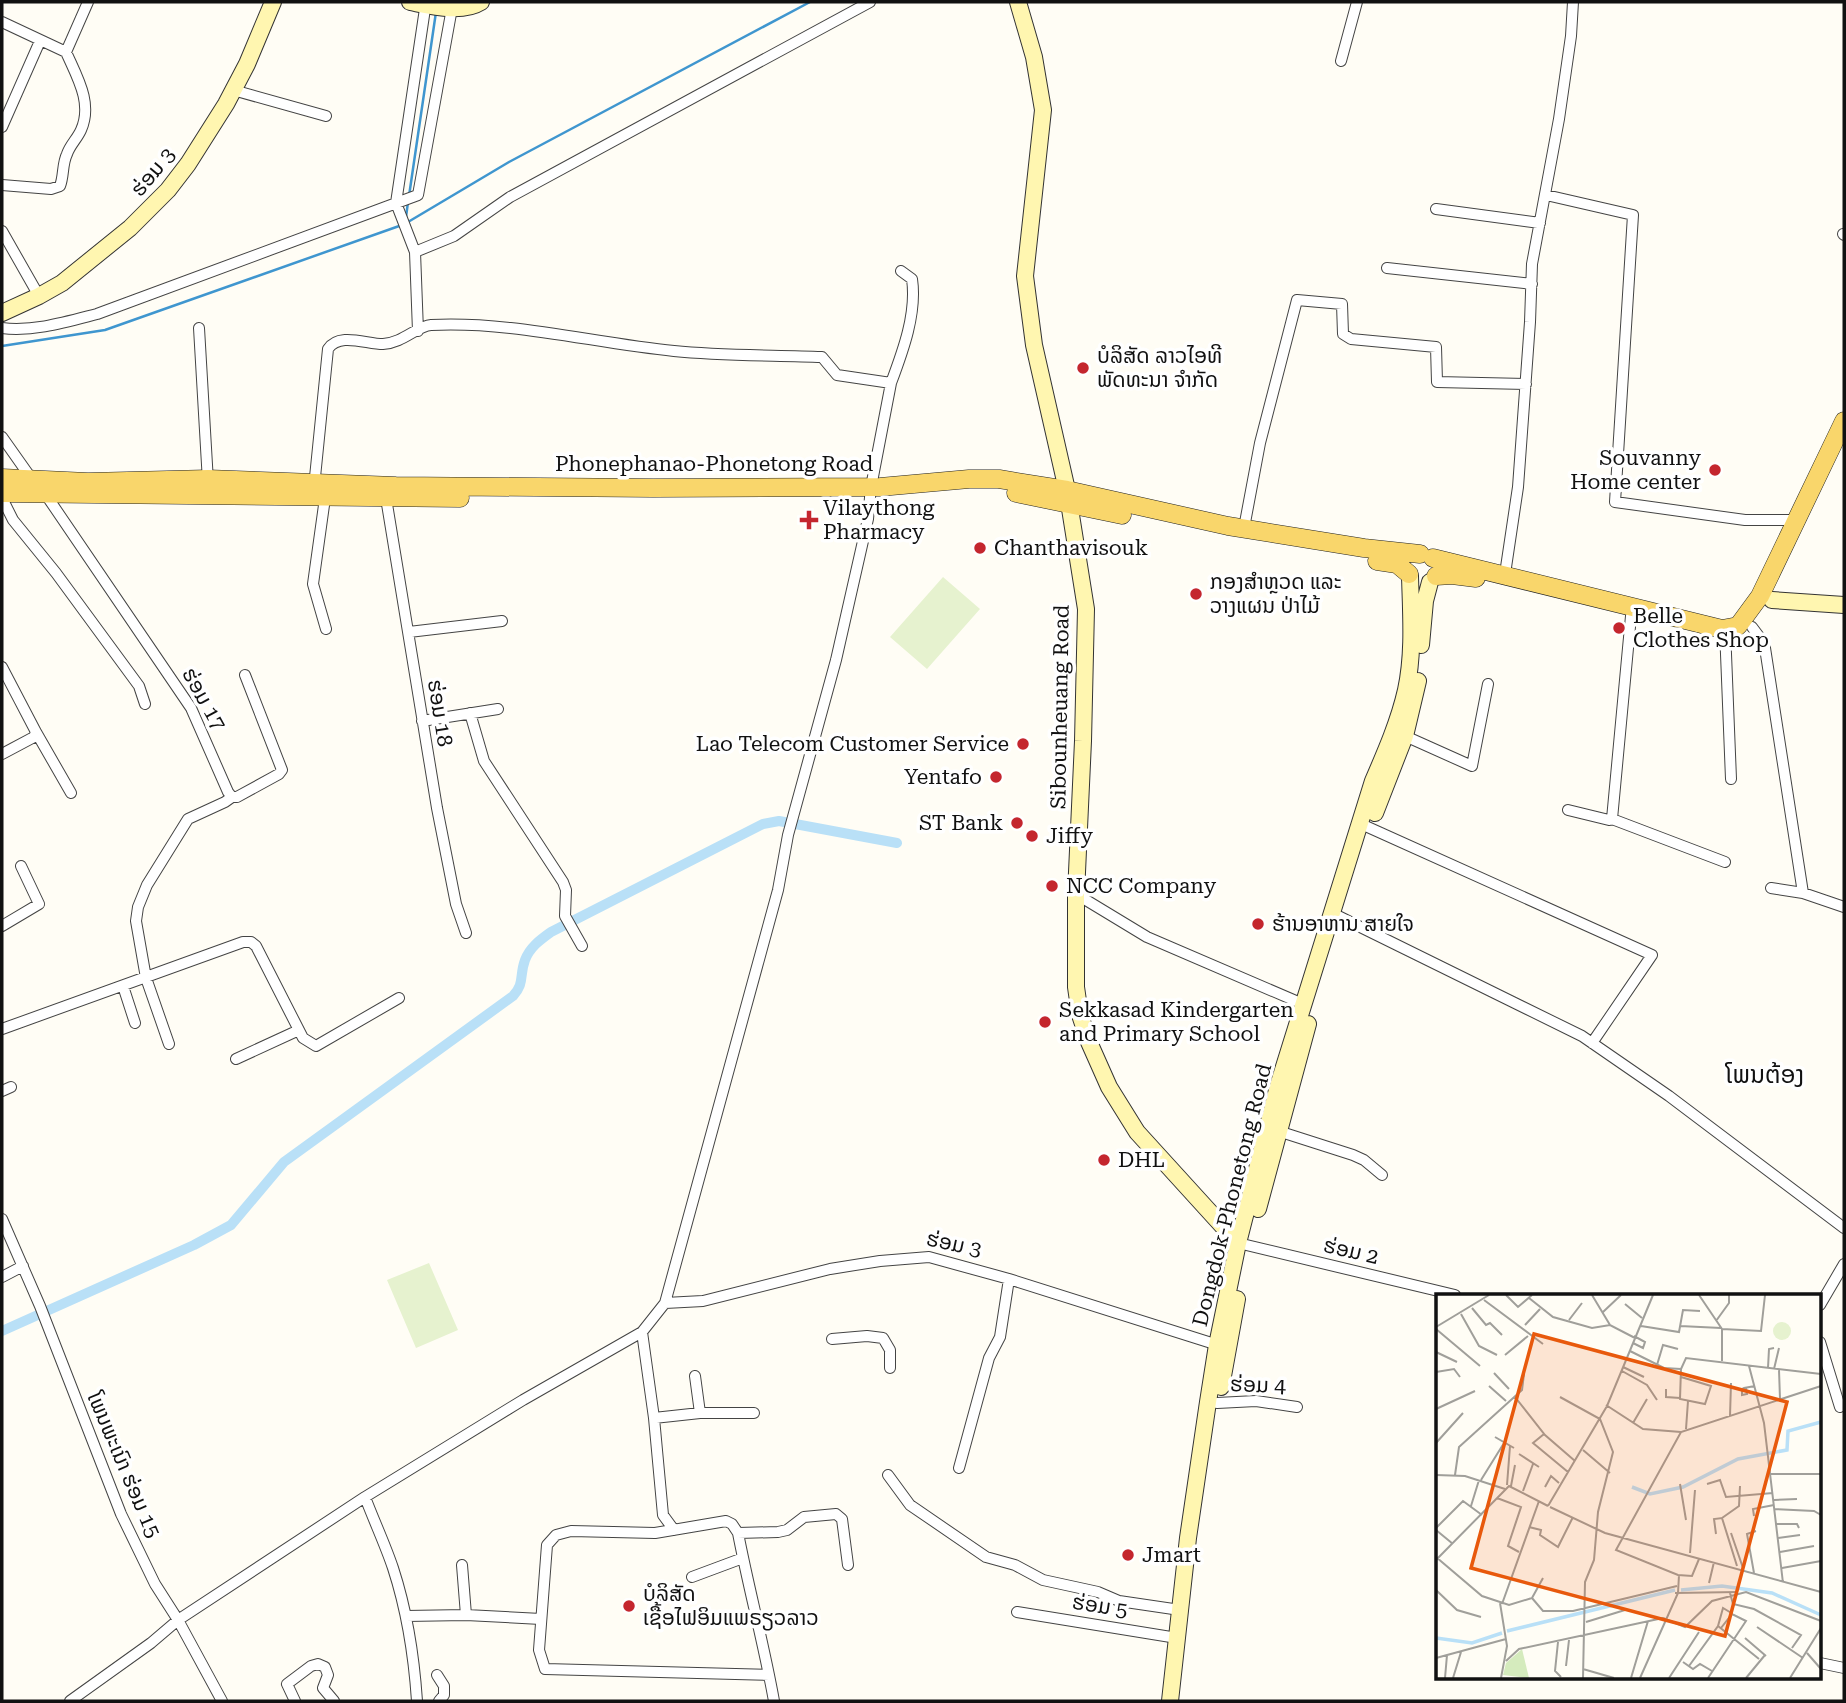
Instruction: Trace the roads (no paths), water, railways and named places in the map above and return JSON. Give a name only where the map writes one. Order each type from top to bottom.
[{"type":"main road","name":"ຮ່ອມ 3","points":[[2,313],[62,283],[130,228],[168,190],[188,164],[233,90],[273,2]]},
{"type":"main road","points":[[423,3],[467,8],[481,2]]},
{"type":"main road","name":"Sibounheuang Road","points":[[1018,2],[1040,84],[1043,110],[1042,139],[1025,276],[1034,345],[1068,497],[1086,609],[1076,894],[1076,986],[1080,1015],[1109,1087],[1137,1132],[1243,1245]]},
{"type":"main road","points":[[1725,634],[1738,626],[1765,600],[1798,520],[1844,421]]},
{"type":"main road","points":[[1409,575],[1419,583],[1452,575],[1474,578],[1631,616],[1743,635],[1752,627],[1844,447]]},
{"type":"main road","name":"Phonephanao-Phonetong Road","points":[[2,478],[31,478],[88,488]]},
{"type":"main road","name":"Phonephanao-Phonetong Road","points":[[2,495],[88,488],[207,487],[386,498],[870,493],[969,479],[999,479],[1068,497],[1397,564],[1409,575]]},
{"type":"main road","name":"Phonephanao-Phonetong Road","points":[[318,493],[653,488],[870,493]]},
{"type":"main road","name":"Phonephanao-Phonetong Road","points":[[1233,530],[1427,556],[1505,574],[1725,634]]},
{"type":"main road","points":[[1427,556],[1437,565],[1416,632],[1409,575],[1411,560],[1427,556]]},
{"type":"main road","points":[[1765,600],[1844,604]]},
{"type":"main road","name":"Dongdok-Phonetong Road","points":[[1243,1245],[1365,826],[1405,736],[1419,676],[1416,632]]},
{"type":"main road","name":"Dongdok-Phonetong Road","points":[[1365,826],[1373,781],[1390,743],[1405,691],[1416,632]]},
{"type":"main road","name":"Dongdok-Phonetong Road","points":[[1170,1701],[1188,1538],[1222,1346],[1266,1129],[1303,1004],[1337,915]]},
{"type":"main road","name":"Dongdok-Phonetong Road","points":[[1178,1701],[1222,1346]]},
{"type":"street","points":[[66,52],[88,2]]},
{"type":"street","points":[[414,250],[454,236],[510,197],[870,2]]},
{"type":"street","points":[[1341,61],[1357,2]]},
{"type":"street","points":[[1505,574],[1518,487],[1532,264],[1546,195],[1571,36],[1573,2]]},
{"type":"street","points":[[418,331],[414,250],[399,205],[423,3]]},
{"type":"street","points":[[2,328],[16,330],[38,327],[97,314],[399,205],[414,197],[420,191],[451,8]]},
{"type":"street","points":[[2,22],[66,52],[86,103],[85,119],[65,157],[62,182],[57,188],[51,190],[2,186]]},
{"type":"street","points":[[2,127],[40,41]]},
{"type":"street","points":[[233,90],[326,116]]},
{"type":"street","points":[[1546,195],[1633,215],[1615,502],[1745,520],[1798,520]]},
{"type":"street","points":[[1436,209],[1540,223]]},
{"type":"street","points":[[2,232],[39,296]]},
{"type":"street","points":[[1387,268],[1532,284]]},
{"type":"street","points":[[70,1701],[151,1643],[178,1619],[365,1497],[523,1400],[642,1332],[665,1303],[775,903],[788,835],[836,660],[868,519],[870,493],[891,383],[903,352],[914,293],[912,279],[901,271]]},
{"type":"street","points":[[1233,530],[1260,443],[1297,300],[1342,304],[1343,334],[1351,339],[1436,347],[1437,382],[1526,384]]},
{"type":"street","points":[[327,629],[313,584],[330,346],[342,340],[382,344],[399,341],[430,325],[520,328],[672,351],[822,357],[837,375],[891,383]]},
{"type":"street","points":[[199,328],[207,487]]},
{"type":"street","points":[[2,437],[31,478]]},
{"type":"street","name":"ຮ່ອມ 17","points":[[44,492],[191,708],[232,797],[237,797],[279,775],[282,770],[245,675]]},
{"type":"street","points":[[2,495],[13,520],[56,573],[139,686],[145,705]]},
{"type":"street","name":"ຮ່ອມ 18","points":[[386,498],[422,721],[456,904],[466,933]]},
{"type":"street","points":[[1612,818],[1631,616]]},
{"type":"street","points":[[409,632],[502,621]]},
{"type":"street","points":[[1752,627],[1762,639],[1765,648],[1803,893]]},
{"type":"street","points":[[1725,634],[1731,779]]},
{"type":"street","points":[[2,667],[71,793]]},
{"type":"street","points":[[1405,736],[1472,766],[1488,684]]},
{"type":"street","points":[[422,721],[498,709]]},
{"type":"street","points":[[470,713],[484,761],[563,882],[566,890],[565,916],[582,946]]},
{"type":"street","points":[[2,754],[32,738],[36,732]]},
{"type":"street","points":[[169,1044],[146,978],[136,920],[138,907],[147,885],[188,819],[225,803],[232,797]]},
{"type":"street","points":[[1568,810],[1609,820],[1612,818],[1725,862]]},
{"type":"street","points":[[1365,826],[1652,955],[1592,1043]]},
{"type":"street","points":[[2,926],[39,904],[21,866]]},
{"type":"street","points":[[1771,888],[1803,893],[1844,907]]},
{"type":"street","points":[[1076,894],[1147,937],[1303,1004]]},
{"type":"street","points":[[1337,915],[1592,1043],[1669,1096],[1844,1228]]},
{"type":"street","points":[[2,1029],[251,942],[261,952],[303,1038],[316,1046],[399,998]]},
{"type":"street","points":[[122,986],[135,1023]]},
{"type":"street","points":[[236,1059],[299,1030]]},
{"type":"street","points":[[1278,1131],[1353,1155],[1364,1160],[1382,1175]]},
{"type":"street","points":[[2,1219],[23,1266],[2,1277]]},
{"type":"street","name":"ຮ່ອມ 2","points":[[1243,1245],[1451,1294]]},
{"type":"street","name":"ຮ່ອມ 3","points":[[665,1303],[680,1304],[723,1298],[830,1269],[918,1256],[962,1265],[1222,1346]]},
{"type":"street","points":[[1822,1302],[1844,1264]]},
{"type":"street","name":"ໂພນພະເນົາ ຮ່ອມ 15","points":[[23,1266],[121,1514],[155,1584],[178,1619],[222,1701]]},
{"type":"street","points":[[959,1468],[989,1359],[1000,1337],[1009,1279]]},
{"type":"street","points":[[642,1332],[654,1418],[663,1515],[674,1530]]},
{"type":"street","points":[[832,1339],[867,1336],[883,1338],[888,1344],[890,1368]]},
{"type":"street","points":[[1822,1348],[1840,1407]]},
{"type":"street","points":[[695,1376],[701,1413]]},
{"type":"street","name":"ຮ່ອມ 4","points":[[1217,1403],[1256,1401],[1297,1407]]},
{"type":"street","points":[[654,1418],[701,1413],[754,1413]]},
{"type":"street","points":[[888,1475],[910,1505],[986,1557],[1015,1565],[1043,1580],[1098,1592],[1119,1601],[1180,1610]]},
{"type":"street","points":[[365,1497],[393,1568],[406,1616],[417,1701]]},
{"type":"street","points":[[738,1533],[778,1532],[787,1530],[804,1517],[836,1514],[842,1519],[848,1565]]},
{"type":"street","points":[[769,1675],[545,1669],[539,1650],[547,1545],[556,1535],[571,1531],[655,1533],[726,1521],[732,1524],[738,1533],[769,1675],[774,1701]]},
{"type":"street","points":[[692,1577],[743,1558]]},
{"type":"street","points":[[462,1565],[466,1615]]},
{"type":"street","name":"ຮ່ອມ 5","points":[[1017,1612],[1177,1638]]},
{"type":"street","points":[[406,1616],[466,1615],[541,1619]]},
{"type":"street","points":[[1822,1663],[1844,1668]]},
{"type":"street","points":[[295,1701],[287,1684],[311,1666],[318,1664],[327,1672],[323,1688],[334,1701]]},
{"type":"street","points":[[436,1675],[444,1686],[444,1695],[439,1701]]},
{"type":"waterway","points":[[408,222],[509,162],[810,2]]},
{"type":"waterway","points":[[409,196],[436,12]]},
{"type":"waterway","points":[[406,217],[408,202]]},
{"type":"waterway","points":[[2,346],[105,330],[402,225]]},
{"type":"waterway","points":[[2,1331],[194,1245],[231,1225],[284,1162],[513,996],[519,987],[527,955],[551,932],[763,824],[779,821],[897,843]]},
{"type":"place","name":"ບໍລິສັດ ລາວໄອທີ ພັດທະນາ ຈຳກັດ","points":[[1083,368]]},
{"type":"place","name":"Souvanny Home center","points":[[1715,470]]},
{"type":"place","name":"Vilaythong Pharmacy","points":[[809,520]]},
{"type":"place","name":"Chanthavisouk","points":[[980,548]]},
{"type":"place","name":"ກອງສໍາຫຼວດ ແລະ ວາງແຜນ ປ່າໄມ້","points":[[1196,594]]},
{"type":"place","name":"Belle Clothes Shop","points":[[1619,628]]},
{"type":"place","name":"Lao Telecom Customer Service","points":[[1023,744]]},
{"type":"place","name":"Yentafo","points":[[996,777]]},
{"type":"place","name":"ST Bank","points":[[1017,823]]},
{"type":"place","name":"Jiffy","points":[[1032,836]]},
{"type":"place","name":"NCC Company","points":[[1052,886]]},
{"type":"place","name":"ຮ້ານອາຫານ ສາຍໃຈ","points":[[1258,924]]},
{"type":"place","name":"Sekkasad Kindergarten and Primary School","points":[[1045,1022]]},
{"type":"place","name":"DHL","points":[[1104,1160]]},
{"type":"place","name":"Jmart","points":[[1128,1555]]},
{"type":"place","name":"ບໍລິສັດ ເຊື້ອໄຟອິມແພຣຽວລາວ","points":[[629,1606]]},
{"type":"district","name":"ໂພນຕ້ອງ","points":[[1765,1075]]}]
